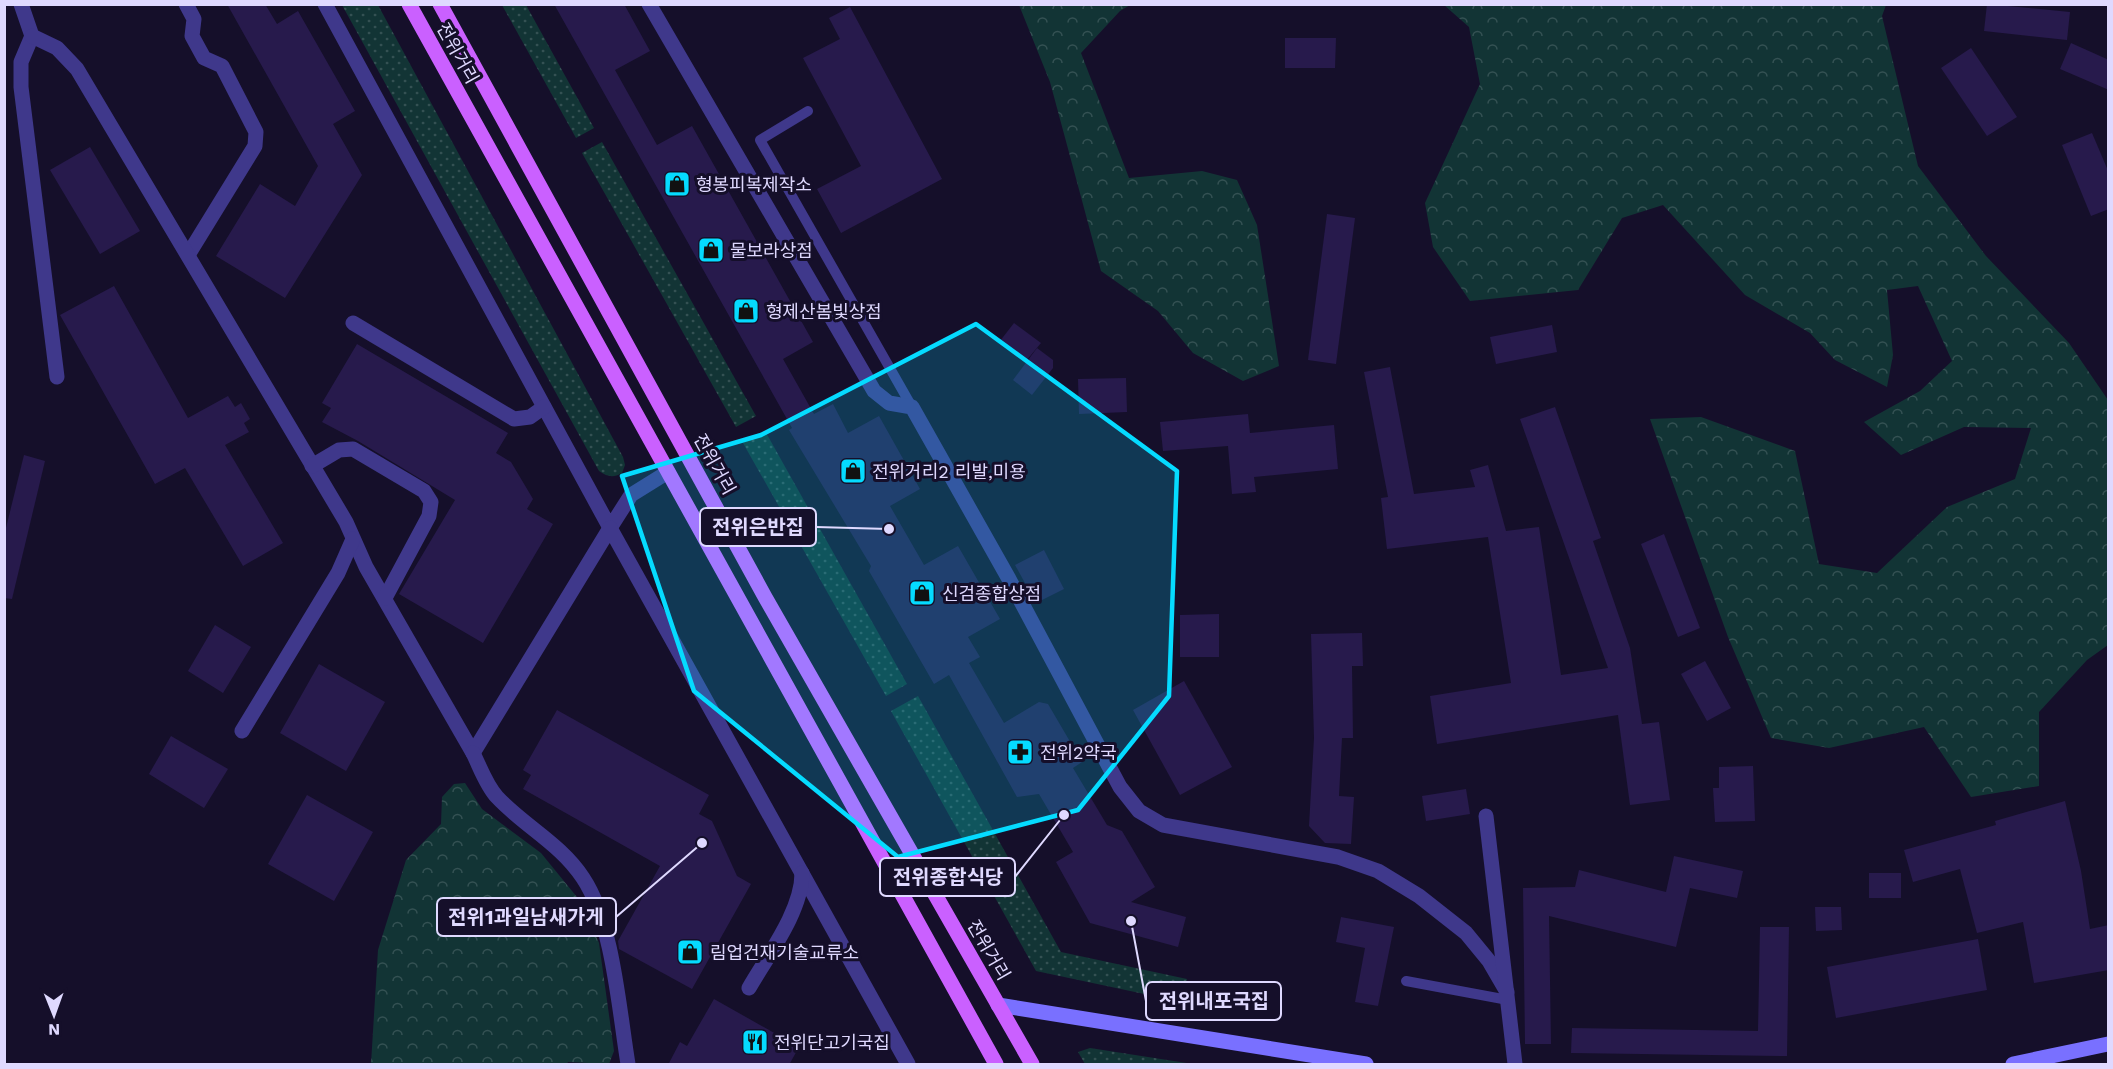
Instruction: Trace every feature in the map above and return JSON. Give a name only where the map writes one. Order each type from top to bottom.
[{"type":"main road","name":"전위거리","points":[[409,4],[996,1065]]},
{"type":"main road","name":"전위거리","points":[[440,4],[765,597],[1032,1065]]},
{"type":"street","points":[[21,4],[32,36],[21,62],[21,87],[57,377]]},
{"type":"street","points":[[186,4],[194,19],[192,36],[204,58],[222,66],[256,132],[255,146],[188,255]]},
{"type":"street","points":[[325,4],[610,528],[908,1065]]},
{"type":"street","points":[[649,4],[874,391],[889,403],[912,407],[1009,579],[1120,787],[1140,811],[1163,825],[1338,857],[1378,871],[1419,896],[1466,933],[1489,961],[1508,996]]},
{"type":"street","points":[[32,36],[57,48],[77,69],[312,466],[353,538],[366,567],[473,753],[494,795],[514,814],[549,840],[583,878],[596,902],[606,935],[628,1065]]},
{"type":"street","points":[[353,323],[514,419],[530,417],[544,407]]},
{"type":"street","points":[[312,466],[339,450],[352,449],[424,491],[431,502],[429,516],[385,598]]},
{"type":"street","points":[[473,753],[631,495],[668,472]]},
{"type":"street","points":[[242,731],[338,573],[353,538]]},
{"type":"street","points":[[1486,816],[1515,1065]]},
{"type":"street","points":[[749,988],[797,903],[802,888],[802,872]]},
{"type":"street","points":[[998,1005],[1334,1062],[1366,1065]]},
{"type":"street","points":[[2013,1065],[2109,1044]]},
{"type":"lane","points":[[808,111],[760,140],[912,407]]},
{"type":"lane","points":[[1406,981],[1508,996]]},
{"type":"highlighted area","points":[[976,324],[1177,471],[1169,696],[1078,810],[898,857],[694,691],[622,476],[761,435]]},
{"type":"green space","points":[[342,5],[378,5],[623,457],[625,465],[622,473],[611,476],[599,471]]},
{"type":"green space","points":[[502,5],[526,5],[594,128],[576,138]]},
{"type":"green space","points":[[1019,5],[1130,5],[1120,11],[1081,53],[1129,178],[1202,171],[1237,180],[1257,225],[1279,366],[1243,381],[1193,353],[1158,311],[1101,271],[1050,82]]},
{"type":"green space","points":[[1444,5],[1886,5],[1882,16],[1918,166],[1986,256],[2069,343],[2108,400],[2108,645],[2087,660],[2039,712],[2039,786],[1971,797],[1924,727],[1829,748],[1771,738],[1728,637],[1650,419],[1701,417],[1795,451],[1819,564],[1877,573],[1947,507],[2015,479],[2031,428],[1964,427],[1901,455],[1864,422],[1920,391],[1952,361],[1918,286],[1887,290],[1893,355],[1887,387],[1835,360],[1810,333],[1745,295],[1663,205],[1622,218],[1578,290],[1470,301],[1433,247],[1425,203],[1480,84],[1469,27]]},
{"type":"green space","points":[[602,142],[756,416],[736,427],[582,153]]},
{"type":"green space","points":[[765,431],[907,684],[886,696],[743,443]]},
{"type":"green space","points":[[918,696],[1061,952],[1187,979],[1182,1002],[1036,971],[891,711]]},
{"type":"green space","points":[[465,783],[482,809],[541,853],[581,902],[599,943],[614,1051],[609,1064],[568,1062],[567,1064],[371,1064],[378,950],[406,860],[441,824],[442,797],[454,784]]},
{"type":"green space","points":[[1090,1048],[1193,1064],[1085,1064],[1078,1052]]},
{"type":"building","points":[[227,4],[265,4],[277,24],[298,11],[355,111],[333,124],[362,175],[285,298],[216,256],[260,184],[295,206],[318,166]]},
{"type":"building","points":[[554,4],[624,4],[650,51],[615,70],[657,145],[692,126],[813,342],[783,359],[814,414],[833,404],[848,433],[879,416],[920,489],[890,506],[924,565],[958,546],[1000,619],[968,637],[980,657],[969,663],[1004,723],[1039,702],[1048,704],[1082,762],[1073,768],[1107,825],[1122,831],[1155,887],[1131,902],[1186,917],[1178,947],[1090,923],[1056,862],[1073,852],[1039,794],[1017,797],[949,675],[934,684],[869,571],[871,566],[789,430],[792,428]]},
{"type":"building","points":[[1987,4],[2070,12],[2067,40],[1984,31]]},
{"type":"building","points":[[850,7],[942,179],[841,233],[817,189],[861,166],[803,58],[840,39],[829,18]]},
{"type":"building","points":[[1285,38],[1336,38],[1335,68],[1285,68]]},
{"type":"building","points":[[2071,43],[2109,60],[2109,90],[2060,69]]},
{"type":"building","points":[[1971,48],[2017,117],[1987,136],[1941,68]]},
{"type":"building","points":[[2092,133],[2109,173],[2109,209],[2091,216],[2062,145]]},
{"type":"building","points":[[90,147],[140,231],[100,254],[50,170]]},
{"type":"building","points":[[1327,214],[1355,218],[1336,364],[1308,360]]},
{"type":"building","points":[[114,286],[188,418],[228,396],[235,407],[241,403],[250,419],[244,423],[249,432],[225,445],[283,543],[243,566],[185,468],[155,484],[60,315]]},
{"type":"building","points":[[1014,323],[1041,343],[1026,361],[1000,341]]},
{"type":"building","points":[[1552,325],[1557,352],[1496,364],[1490,337]]},
{"type":"building","points":[[357,344],[508,433],[496,453],[511,462],[533,499],[527,509],[553,524],[483,643],[399,594],[455,500],[358,441],[322,422],[331,408],[322,403]]},
{"type":"building","points":[[1037,348],[1053,360],[1053,368],[1032,395],[1013,380]]},
{"type":"building","points":[[1390,367],[1414,494],[1475,487],[1470,470],[1488,465],[1506,531],[1539,527],[1561,675],[1608,668],[1520,419],[1555,407],[1601,538],[1593,541],[1630,648],[1642,724],[1659,722],[1670,800],[1630,805],[1618,715],[1437,744],[1430,696],[1511,683],[1488,537],[1387,549],[1381,498],[1388,497],[1364,372]]},
{"type":"building","points":[[1126,378],[1127,412],[1079,414],[1078,379]]},
{"type":"building","points":[[1248,414],[1250,433],[1334,425],[1338,469],[1254,477],[1256,492],[1232,494],[1228,446],[1163,451],[1160,422]]},
{"type":"building","points":[[24,455],[45,461],[12,599],[4,598],[4,536]]},
{"type":"building","points":[[1664,534],[1700,628],[1678,637],[1641,544]]},
{"type":"building","points":[[1044,550],[1064,589],[1036,603],[1015,565]]},
{"type":"building","points":[[1219,614],[1219,657],[1180,657],[1180,615]]},
{"type":"building","points":[[215,625],[251,647],[223,693],[188,671]]},
{"type":"building","points":[[1362,633],[1363,666],[1352,666],[1353,738],[1342,738],[1339,796],[1354,797],[1351,844],[1325,843],[1309,826],[1314,738],[1311,634]]},
{"type":"building","points":[[1705,661],[1731,708],[1707,721],[1681,674]]},
{"type":"building","points":[[319,664],[385,702],[346,771],[280,733]]},
{"type":"building","points":[[1184,681],[1232,767],[1180,795],[1133,710]]},
{"type":"building","points":[[557,710],[709,795],[699,814],[712,821],[737,876],[751,884],[692,989],[619,949],[618,941],[660,866],[523,789],[531,775],[523,770]]},
{"type":"building","points":[[171,736],[228,769],[204,808],[149,774]]},
{"type":"building","points":[[1753,766],[1755,821],[1715,822],[1713,788],[1719,788],[1719,767]]},
{"type":"building","points":[[1466,789],[1470,814],[1426,821],[1422,796]]},
{"type":"building","points":[[307,795],[373,832],[334,901],[268,864]]},
{"type":"building","points":[[2065,801],[2081,871],[2090,929],[2109,925],[2109,970],[2034,983],[2023,922],[1977,933],[1960,869],[1913,882],[1904,850],[1996,825],[1995,821]]},
{"type":"building","points":[[1674,856],[1743,871],[1737,898],[1690,888],[1676,947],[1549,916],[1551,1044],[1525,1044],[1523,888],[1575,887],[1579,870],[1666,892]]},
{"type":"building","points":[[1869,873],[1901,873],[1901,898],[1869,898]]},
{"type":"building","points":[[1815,907],[1841,907],[1842,930],[1816,931]]},
{"type":"building","points":[[1341,917],[1394,927],[1378,1006],[1355,1002],[1365,948],[1336,942]]},
{"type":"building","points":[[1760,927],[1789,927],[1787,1056],[1571,1053],[1572,1028],[1758,1031]]},
{"type":"building","points":[[1978,939],[1987,990],[1836,1018],[1827,967]]},
{"type":"building","points":[[714,999],[799,1047],[789,1065],[668,1065],[680,1042],[687,1046]]},
{"type":"place","name":"형봉피복제작소","points":[[677,184]]},
{"type":"place","name":"물보라상점","points":[[711,250]]},
{"type":"place","name":"형제산봄빛상점","points":[[746,311]]},
{"type":"place","name":"전위거리2 리발,미용","points":[[853,471]]},
{"type":"place","name":"전위은반집","points":[[889,529]]},
{"type":"place","name":"신검종합상점","points":[[922,593]]},
{"type":"place","name":"전위2약국","points":[[1020,752]]},
{"type":"place","name":"전위종합식당","points":[[1064,815]]},
{"type":"place","name":"전위1과일남새가게","points":[[702,843]]},
{"type":"place","name":"전위내포국집","points":[[1131,921]]},
{"type":"place","name":"림업건재기술교류소","points":[[690,952]]},
{"type":"place","name":"전위단고기국집","points":[[755,1042]]}]
